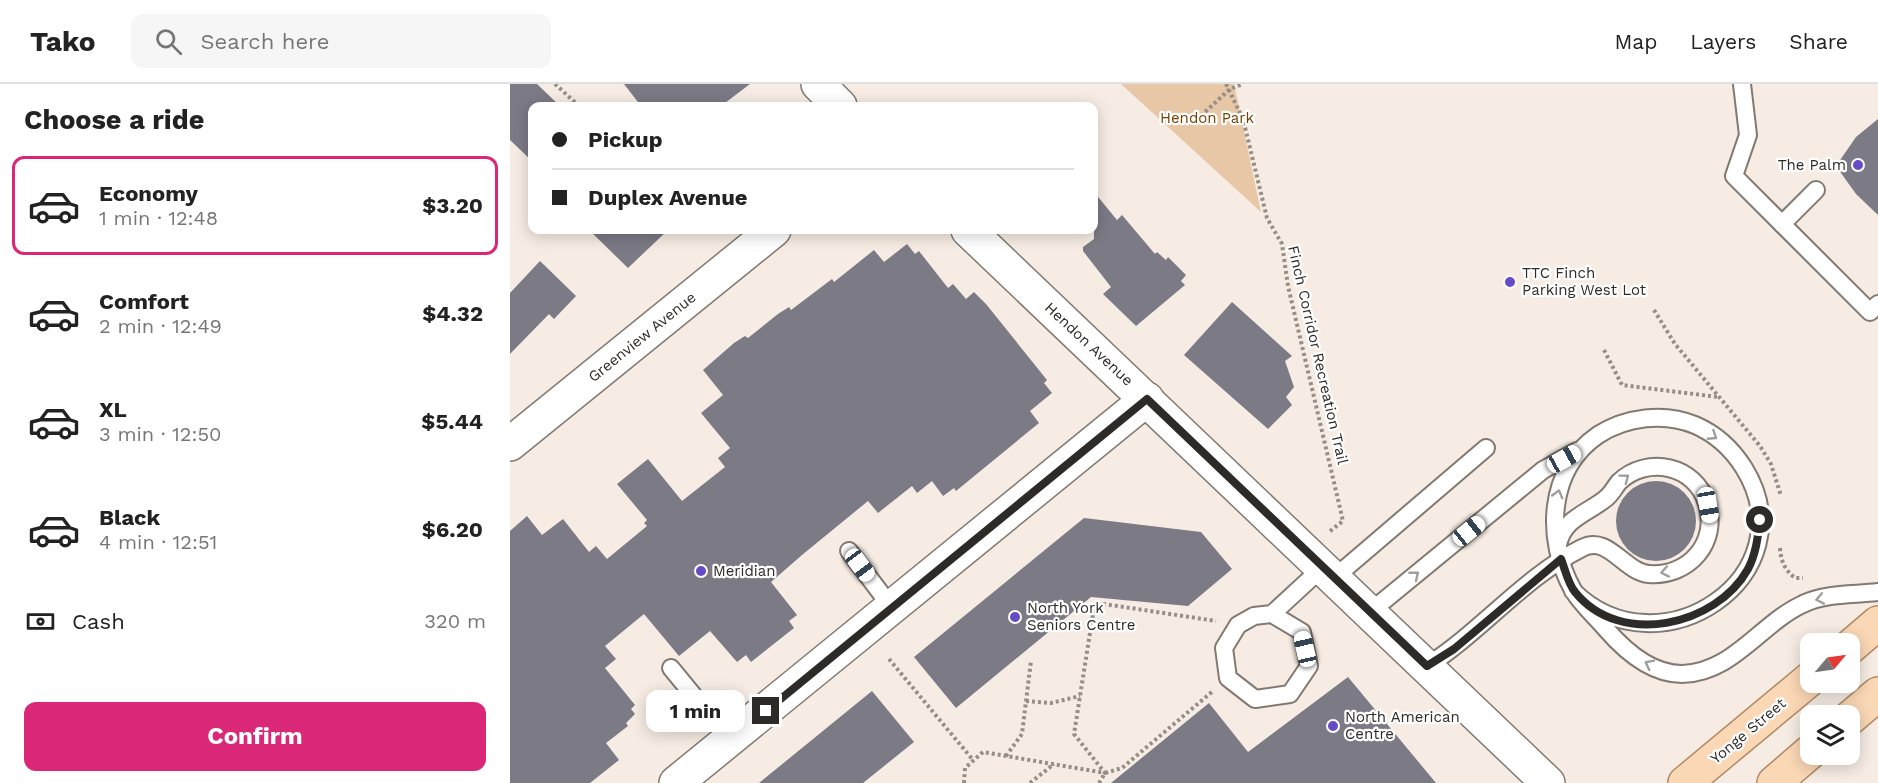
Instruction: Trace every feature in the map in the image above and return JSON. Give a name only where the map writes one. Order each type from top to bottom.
[{"type":"main road","points":[[1860,638],[1878,623]]},
{"type":"main road","name":"Yonge Street","points":[[1685,783],[1800,687]]},
{"type":"main road","points":[[1860,709],[1878,694]]},
{"type":"main road","points":[[1774,783],[1800,761]]},
{"type":"street","points":[[818,84],[836,102]]},
{"type":"street","name":"Greenview Avenue","points":[[510,444],[769,234]]},
{"type":"street","name":"Hendon Avenue","points":[[972,234],[1548,783]]},
{"type":"street","points":[[676,783],[1147,399]]},
{"type":"lane","points":[[1742,84],[1748,135],[1734,176],[1870,312],[1878,304]]},
{"type":"lane","points":[[1782,224],[1816,190]]},
{"type":"lane","points":[[1370,612],[1543,470],[1584,447],[1600,434],[1627,421],[1667,418],[1696,426],[1722,441],[1742,464],[1756,490],[1760,520],[1752,559],[1742,577],[1722,599],[1686,619],[1658,624],[1618,620],[1599,612],[1574,591]]},
{"type":"lane","points":[[1584,447],[1572,462],[1559,489],[1554,519],[1560,553],[1574,591],[1627,651],[1658,669],[1681,674],[1704,670],[1728,660],[1777,620],[1811,600],[1878,592]]},
{"type":"lane","points":[[1272,614],[1321,565],[1485,448]]},
{"type":"lane","points":[[1427,666],[1454,649],[1560,553],[1596,544],[1639,572],[1669,572],[1690,562],[1705,545],[1710,520],[1708,505],[1700,488],[1684,474],[1657,466],[1640,470],[1626,477],[1607,498],[1569,522],[1560,536],[1560,553]]},
{"type":"lane","points":[[849,551],[892,608]]},
{"type":"lane","points":[[1272,614],[1302,632],[1309,666],[1290,694],[1256,699],[1228,678],[1224,648],[1238,625],[1254,616],[1272,614]]},
{"type":"lane","points":[[671,668],[730,740]]},
{"type":"path","points":[[555,84],[575,102]]},
{"type":"path","name":"Finch Corridor Recreation Trail","points":[[1226,84],[1243,119],[1267,218],[1282,244],[1288,286],[1343,521],[1321,565]]},
{"type":"path","points":[[1192,124],[1230,89],[1243,84]]},
{"type":"path","points":[[1604,350],[1622,385],[1719,398]]},
{"type":"path","points":[[1105,773],[1074,735],[1093,614],[1104,604],[1238,625]]},
{"type":"path","points":[[889,659],[974,760]]},
{"type":"path","points":[[1006,756],[1022,734],[1031,661]]},
{"type":"path","points":[[964,783],[965,768],[983,752],[1105,773],[1122,768],[1228,678]]},
{"type":"path","points":[[1026,701],[1052,703],[1080,696]]},
{"type":"path","points":[[1030,783],[1054,764]]},
{"type":"path","points":[[1099,783],[1105,773]]},
{"type":"green space","name":"Hendon Park","points":[[1121,84],[1234,84],[1261,212]]},
{"type":"building","points":[[510,84],[537,84],[556,102],[528,102],[528,157],[510,140]]},
{"type":"building","points":[[624,84],[750,84],[726,102],[638,102]]},
{"type":"building","name":"The Palm","points":[[1878,119],[1878,215],[1856,194],[1836,166],[1856,137]]},
{"type":"building","points":[[1098,197],[1117,220],[1122,215],[1155,254],[1157,252],[1166,260],[1168,257],[1186,275],[1181,281],[1185,285],[1136,326],[1103,294],[1111,287],[1083,251],[1083,247],[1094,239],[1094,234],[1098,234]]},
{"type":"building","points":[[593,234],[664,234],[628,268]]},
{"type":"building","points":[[907,244],[915,254],[919,251],[948,288],[953,284],[966,299],[974,292],[1047,380],[1044,383],[1052,393],[1030,411],[1039,423],[956,491],[954,488],[943,496],[932,481],[917,493],[912,486],[878,513],[868,501],[802,555],[771,582],[797,615],[789,621],[794,628],[751,662],[746,655],[737,662],[710,631],[679,656],[644,614],[605,646],[616,659],[605,668],[635,705],[631,709],[635,714],[626,723],[628,726],[606,743],[619,760],[590,783],[510,783],[510,531],[527,516],[542,535],[563,519],[589,552],[596,546],[607,559],[647,526],[644,523],[647,520],[617,484],[648,459],[682,501],[725,467],[718,458],[730,448],[701,413],[723,395],[703,370],[734,343],[745,336],[748,338],[789,307],[791,310],[832,279],[834,282],[874,250],[884,262]]},
{"type":"building","points":[[540,261],[576,296],[554,319],[549,314],[510,354],[510,293]]},
{"type":"building","points":[[1232,302],[1292,356],[1285,361],[1294,387],[1286,397],[1292,405],[1268,429],[1184,355]]},
{"type":"building","points":[[1656,481],[1671,484],[1684,493],[1693,506],[1696,521],[1693,536],[1684,549],[1671,558],[1656,561],[1641,558],[1628,549],[1619,536],[1616,521],[1619,506],[1628,493],[1641,484]]},
{"type":"building","name":"North York Seniors Centre","points":[[1084,518],[1201,532],[1232,569],[1188,606],[1091,597],[956,708],[914,657]]},
{"type":"building","name":"North American Centre","points":[[1348,677],[1436,783],[1111,783],[1209,703],[1248,752]]},
{"type":"building","points":[[872,691],[914,742],[863,783],[759,783]]},
{"type":"place","name":"The Palm","points":[[1858,165]]},
{"type":"place","name":"TTC Finch Parking West Lot","points":[[1510,282]]},
{"type":"place","name":"Meridian","points":[[701,571]]},
{"type":"place","name":"North York Seniors Centre","points":[[1015,617]]},
{"type":"place","name":"North American Centre","points":[[1333,726]]},
{"type":"route","points":[[766,711],[1147,399],[1427,666],[1454,649],[1561,559],[1574,591],[1584,602],[1608,617],[1629,622],[1658,624],[1686,619],[1722,599],[1748,568],[1755,549],[1760,520]]}]
